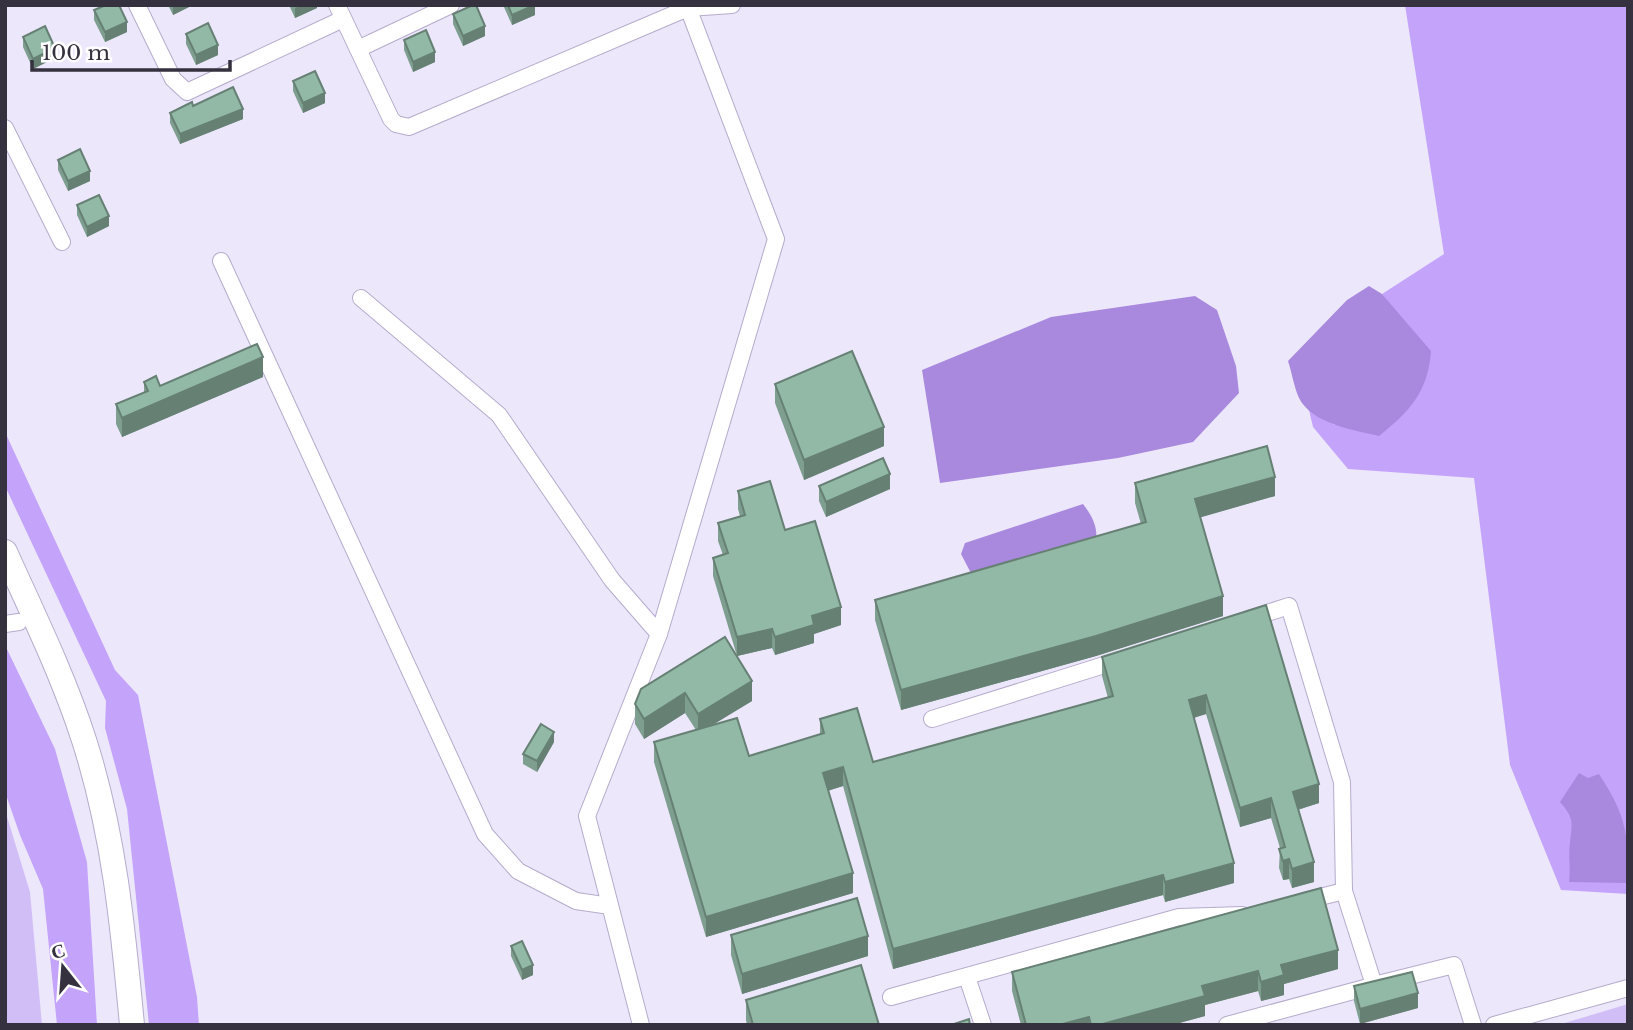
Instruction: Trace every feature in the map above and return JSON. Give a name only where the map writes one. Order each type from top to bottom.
[{"type":"highway","points":[[5,552],[64,682],[100,797],[121,913],[132,1025]]},
{"type":"highway","points":[[5,592],[12,623],[70,744],[85,803],[108,929],[117,1025]]},
{"type":"street","points":[[137,5],[173,79],[187,92],[340,12],[391,119],[396,124],[409,127],[687,6],[732,5]]},
{"type":"street","points":[[358,49],[451,5]]},
{"type":"street","points":[[641,1025],[587,816],[659,634],[776,239],[687,6]]},
{"type":"street","points":[[5,128],[62,243]]},
{"type":"street","points":[[221,261],[485,834],[518,871],[576,901],[610,906]]},
{"type":"street","points":[[361,298],[499,415],[612,580],[659,634]]},
{"type":"street","points":[[1237,623],[1289,606],[1342,782],[1344,891],[1374,985]]},
{"type":"street","points":[[932,719],[1131,656]]},
{"type":"street","points":[[1293,904],[1344,891]]},
{"type":"street","points":[[891,997],[1179,916],[1255,914]]},
{"type":"street","points":[[1227,1025],[1454,965],[1473,1025]]},
{"type":"street","points":[[967,977],[983,1025]]},
{"type":"street","points":[[1494,1025],[1628,988]]},
{"type":"shaded area","points":[[1405,5],[1628,5],[1628,894],[1561,890],[1510,765],[1474,478],[1348,469],[1313,427],[1309,410],[1335,425],[1400,319],[1382,294],[1444,254]]},
{"type":"shaded area","points":[[1369,286],[1382,294],[1431,351],[1426,378],[1416,400],[1379,436],[1334,424],[1313,414],[1299,398],[1288,361],[1347,300]]},
{"type":"shaded area","points":[[1195,296],[1217,310],[1236,366],[1239,393],[1193,442],[1118,458],[940,483],[922,370],[1051,317]]},
{"type":"shaded area","points":[[5,432],[115,670],[138,695],[197,997],[199,1025],[149,1025],[127,809],[105,728],[106,701],[5,486]]},
{"type":"shaded area","points":[[1083,504],[1094,522],[1096,542],[973,577],[961,554],[965,543]]},
{"type":"shaded area","points":[[5,645],[55,749],[87,862],[97,1025],[57,1025],[43,889],[5,792]]},
{"type":"shaded area","points":[[1579,773],[1588,778],[1599,774],[1615,802],[1626,838],[1628,883],[1569,882],[1571,821],[1560,802]]},
{"type":"shaded area","points":[[5,810],[30,892],[42,1025],[5,1025]]},
{"type":"shaded area","points":[[1628,1004],[1628,1025],[1558,1025]]},
{"type":"building","points":[[106,5],[119,5],[127,22],[105,32],[94,10]]},
{"type":"building","points":[[476,5],[485,26],[463,36],[453,14]]},
{"type":"building","points":[[508,5],[535,5],[512,15]]},
{"type":"building","points":[[208,23],[218,45],[196,55],[186,34]]},
{"type":"building","points":[[45,26],[55,48],[33,59],[23,37]]},
{"type":"building","points":[[426,30],[435,52],[413,62],[404,40]]},
{"type":"building","points":[[315,71],[325,93],[303,103],[293,81]]},
{"type":"building","points":[[233,87],[243,109],[180,134],[170,113],[192,102],[193,106]]},
{"type":"building","points":[[80,149],[90,171],[68,181],[58,160]]},
{"type":"building","points":[[99,195],[109,216],[87,227],[77,205]]},
{"type":"building","points":[[257,344],[263,357],[122,418],[116,404],[148,391],[144,382],[156,376],[160,386]]},
{"type":"building","points":[[852,351],[884,427],[804,460],[775,384]]},
{"type":"building","points":[[1267,446],[1275,477],[1195,499],[1223,596],[1096,636],[901,690],[875,600],[1146,522],[1135,483]]},
{"type":"building","points":[[883,458],[890,474],[826,502],[819,486]]},
{"type":"building","points":[[770,481],[785,530],[815,521],[841,607],[812,616],[814,625],[775,637],[772,629],[737,637],[713,558],[728,553],[718,523],[745,515],[738,491]]},
{"type":"building","points":[[1266,605],[1319,784],[1293,792],[1314,862],[1292,869],[1289,859],[1283,861],[1279,849],[1285,847],[1271,798],[1240,808],[1206,695],[1189,700],[1234,863],[1165,882],[1163,875],[893,949],[843,767],[823,773],[853,873],[706,917],[654,742],[737,718],[749,756],[824,733],[820,719],[857,708],[873,762],[1113,696],[1102,657]]},
{"type":"building","points":[[725,637],[752,681],[698,714],[685,693],[644,719],[635,704],[641,689]]},
{"type":"building","points":[[541,724],[554,732],[537,761],[523,754]]},
{"type":"building","points":[[1321,888],[1338,950],[1281,965],[1284,975],[1261,982],[1258,971],[1202,986],[1205,996],[1099,1025],[1091,1025],[1089,1017],[1059,1025],[1026,1025],[1012,972]]},
{"type":"building","points":[[857,898],[868,936],[742,974],[731,935]]},
{"type":"building","points":[[522,941],[533,965],[522,970],[511,946]]},
{"type":"building","points":[[861,965],[879,1025],[753,1025],[746,1000]]},
{"type":"building","points":[[1412,972],[1418,993],[1360,1009],[1354,986]]},
{"type":"building","points":[[969,1019],[970,1025],[951,1025]]}]
